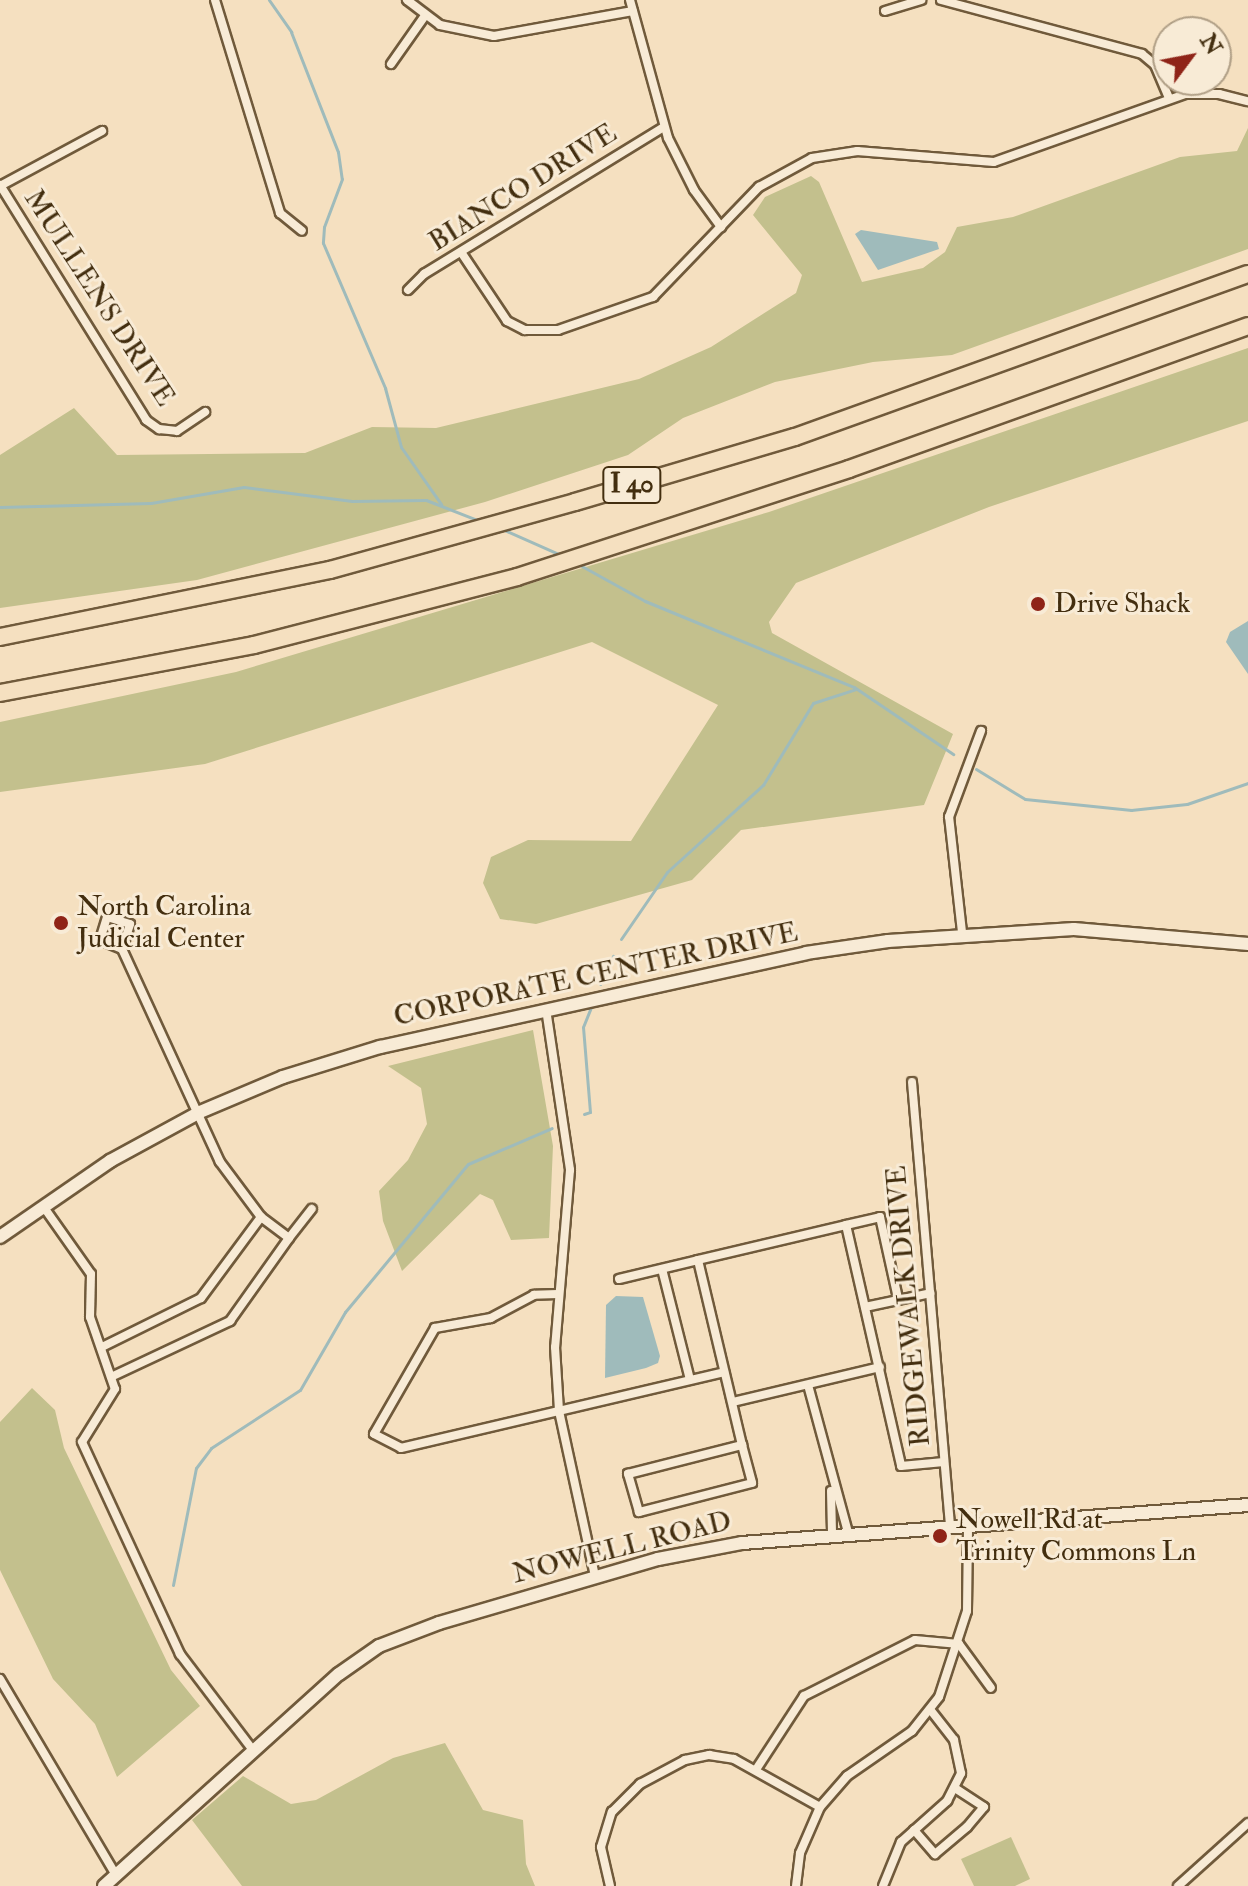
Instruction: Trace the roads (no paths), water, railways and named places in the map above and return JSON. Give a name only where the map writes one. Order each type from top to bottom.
[{"type":"highway","name":"I 40","points":[[0,637],[330,570],[590,498],[795,437],[1248,274]]},
{"type":"highway","name":"I 40","points":[[0,693],[254,645],[517,577],[849,469],[1248,326]]},
{"type":"street","points":[[215,0],[280,213],[302,231]]},
{"type":"street","points":[[407,0],[424,17],[454,31],[494,36],[633,11]]},
{"type":"street","points":[[630,0],[664,127],[694,190],[721,227]]},
{"type":"street","points":[[885,11],[921,0]]},
{"type":"street","points":[[941,0],[1142,54],[1155,65],[1169,98]]},
{"type":"street","points":[[391,64],[424,17]]},
{"type":"street","points":[[461,252],[507,321],[525,330],[547,332],[644,302],[670,282],[771,178],[812,158],[857,151],[960,163],[994,162],[1169,98],[1208,93],[1248,101]]},
{"type":"street","name":"BIANCO DRIVE","points":[[408,290],[461,252],[664,127]]},
{"type":"street","points":[[0,186],[102,131]]},
{"type":"street","name":"MULLENS DRIVE","points":[[0,186],[146,420],[159,429],[177,431],[205,412]]},
{"type":"street","points":[[962,932],[949,817],[981,731]]},
{"type":"street","name":"CORPORATE CENTER DRIVE","points":[[0,1237],[43,1206],[200,1112],[345,1056],[806,953],[962,932],[1078,929],[1248,944]]},
{"type":"street","points":[[122,949],[200,1112],[220,1162],[261,1217],[289,1238]]},
{"type":"street","points":[[546,1009],[570,1170],[555,1347],[559,1411],[595,1576]]},
{"type":"street","name":"RIDGEWALK DRIVE","points":[[912,1082],[950,1525]]},
{"type":"street","points":[[43,1206],[91,1274],[90,1317],[115,1389],[111,1403],[85,1430],[82,1442],[180,1654],[253,1750]]},
{"type":"street","points":[[111,1377],[230,1321],[312,1209]]},
{"type":"street","points":[[102,1347],[201,1298],[261,1217]]},
{"type":"street","points":[[619,1279],[880,1217],[898,1298]]},
{"type":"street","points":[[846,1225],[901,1466],[944,1462]]},
{"type":"street","points":[[698,1260],[752,1483],[639,1512],[628,1474],[742,1445]]},
{"type":"street","points":[[662,1269],[690,1380]]},
{"type":"street","points":[[865,1307],[931,1293]]},
{"type":"street","points":[[558,1294],[534,1295],[491,1318],[435,1328],[374,1434],[401,1448],[724,1372]]},
{"type":"street","points":[[733,1402],[880,1367]]},
{"type":"street","points":[[808,1385],[830,1478],[848,1532]]},
{"type":"street","points":[[830,1478],[832,1533]]},
{"type":"street","name":"NOWELL ROAD","points":[[104,1886],[339,1674],[379,1646],[595,1576],[700,1550],[832,1533],[1248,1505]]},
{"type":"street","points":[[796,1886],[800,1853],[820,1807],[847,1776],[912,1731],[931,1711],[959,1644],[971,1575],[968,1524]]},
{"type":"street","points":[[757,1768],[792,1710],[815,1690],[915,1640],[959,1644],[991,1688]]},
{"type":"street","points":[[0,1679],[116,1875]]},
{"type":"street","points":[[883,1886],[891,1858],[955,1788],[962,1759],[931,1711]]},
{"type":"street","points":[[610,1886],[601,1847],[605,1826],[632,1790],[700,1756],[723,1756],[757,1768],[820,1807]]},
{"type":"street","points":[[914,1830],[935,1854],[967,1827],[984,1807],[955,1788]]},
{"type":"street","points":[[1178,1886],[1248,1823]]},
{"type":"water","points":[[861,230],[937,242],[939,249],[878,270],[855,234]]},
{"type":"water","points":[[1248,621],[1248,674],[1226,642],[1230,632]]},
{"type":"water","points":[[616,1296],[643,1297],[660,1356],[658,1363],[646,1368],[605,1378],[606,1305]]},
{"type":"waterway","points":[[269,0],[291,32],[338,152],[342,179],[324,227],[323,243],[385,388],[401,447],[441,504]]},
{"type":"waterway","points":[[0,507],[151,503],[244,487],[352,501],[426,500],[480,521]]},
{"type":"waterway","points":[[502,529],[561,555]]},
{"type":"waterway","points":[[578,564],[645,601],[854,687],[953,754]]},
{"type":"waterway","points":[[621,939],[667,872],[763,785],[813,703],[856,689]]},
{"type":"waterway","points":[[976,769],[1025,799],[1131,810],[1187,804],[1248,783]]},
{"type":"waterway","points":[[600,984],[613,956]]},
{"type":"waterway","points":[[584,1114],[590,1112],[583,1027],[591,1007]]},
{"type":"waterway","points":[[173,1585],[196,1468],[211,1448],[300,1390],[345,1312],[468,1164],[552,1128]]},
{"type":"place","name":"Drive Shack","points":[[1038,604]]},
{"type":"place","name":"North Carolina Judicial Center","points":[[61,923]]},
{"type":"place","name":"Nowell Rd at Trinity Commons Ln","points":[[940,1536]]}]
